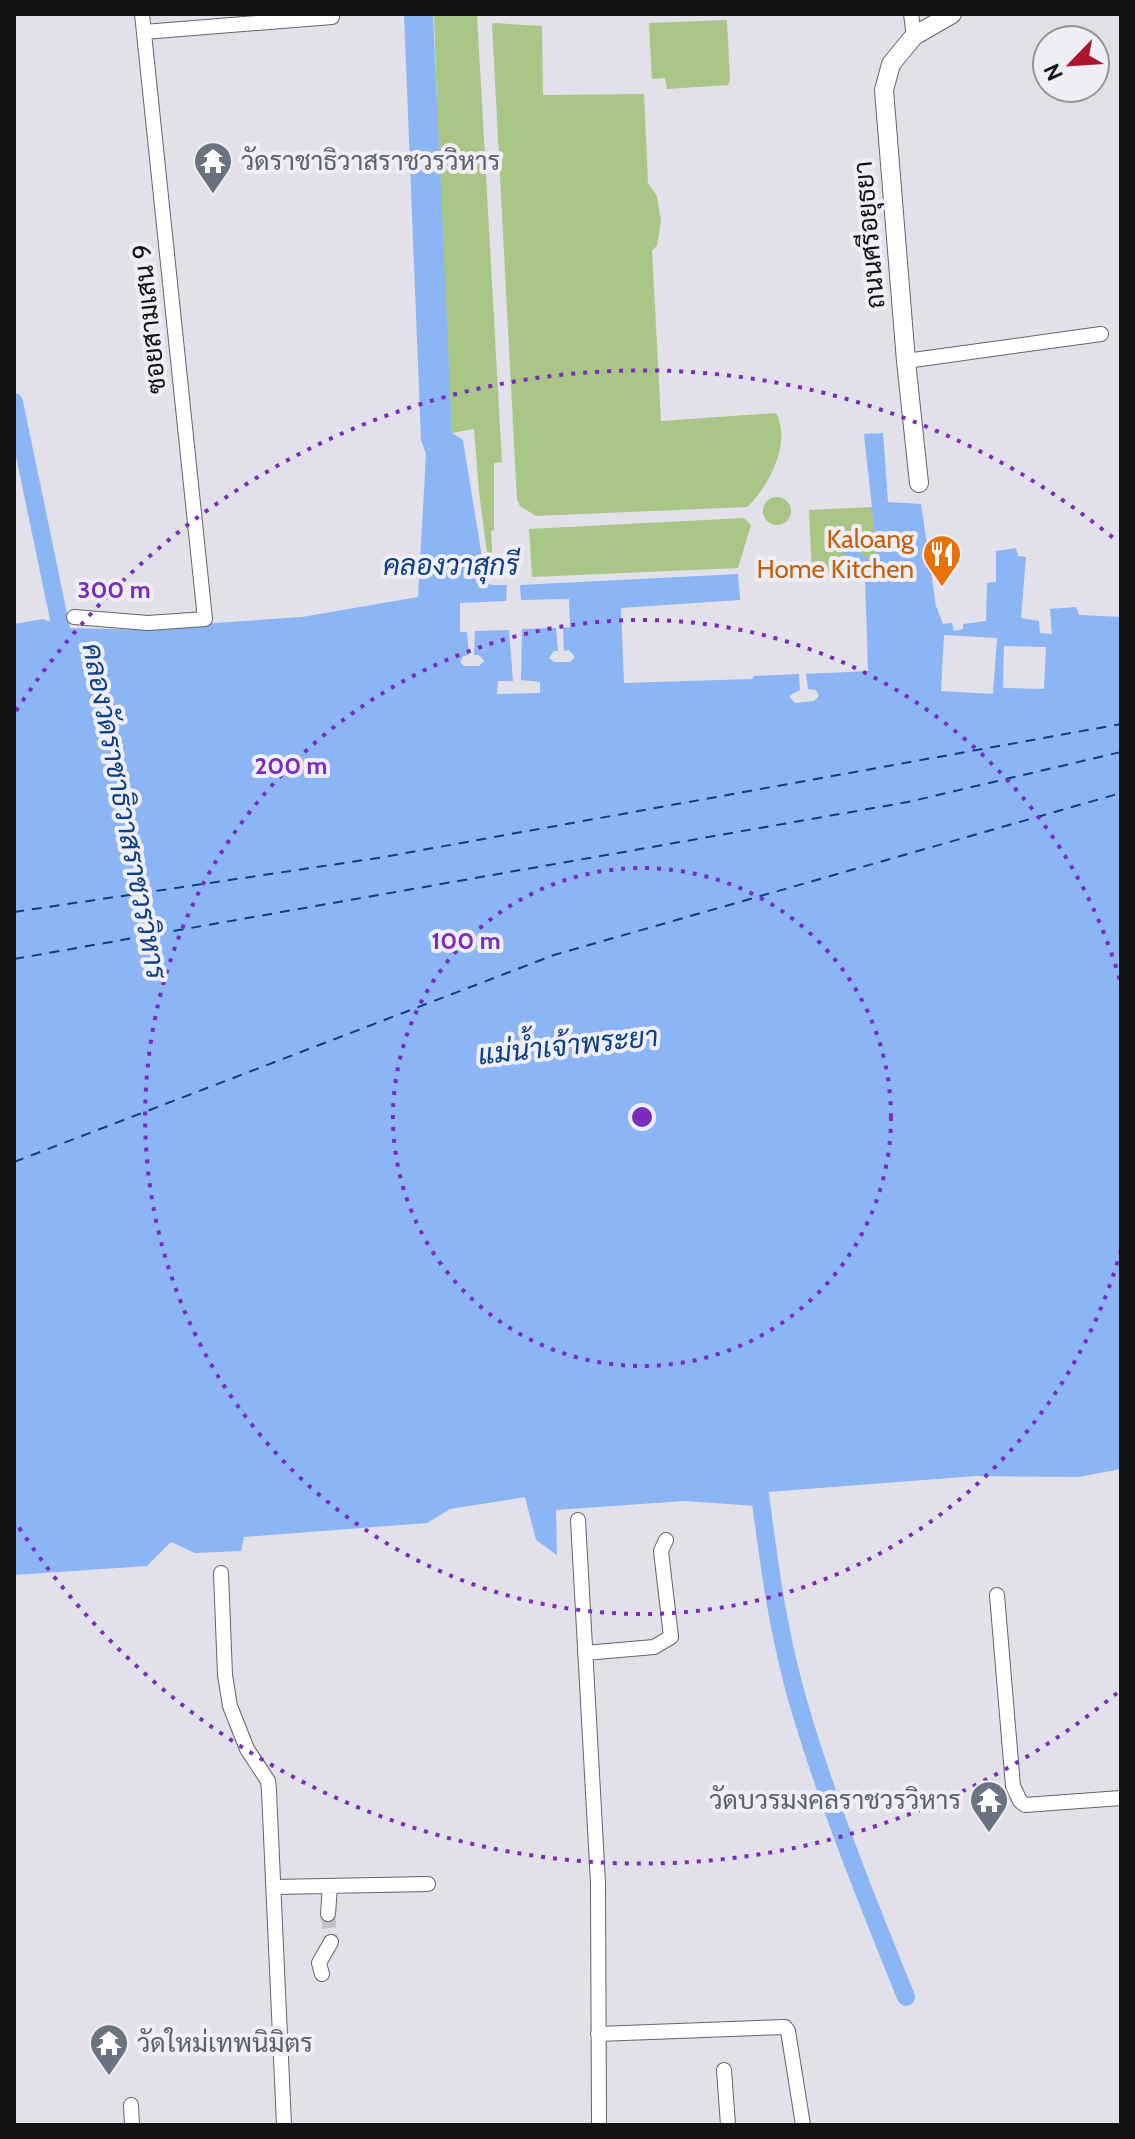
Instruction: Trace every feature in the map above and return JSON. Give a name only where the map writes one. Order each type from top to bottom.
[{"type":"street","name":"ซอยสามเสน 9","points":[[74,617],[148,623],[205,619],[142,14]]},
{"type":"street","points":[[911,14],[914,36]]},
{"type":"street","name":"ถนนศรีอยุธยา","points":[[919,483],[884,90],[891,64],[914,36],[952,14]]},
{"type":"street","points":[[144,32],[332,17]]},
{"type":"street","points":[[906,361],[1101,334]]},
{"type":"street","points":[[578,1520],[598,1883],[599,2125]]},
{"type":"street","points":[[585,1653],[654,1647],[671,1637],[661,1551],[666,1540]]},
{"type":"street","points":[[221,1573],[225,1675],[230,1706],[247,1749],[268,1781],[284,2125]]},
{"type":"street","points":[[997,1595],[1013,1786],[1020,1801],[1025,1805],[1121,1798]]},
{"type":"street","points":[[274,1887],[428,1884]]},
{"type":"street","points":[[328,1914],[330,1886]]},
{"type":"street","points":[[322,1974],[319,1963],[331,1942]]},
{"type":"street","points":[[598,2034],[785,2027],[803,2125]]},
{"type":"street","points":[[724,2070],[728,2125]]},
{"type":"street","points":[[131,2105],[132,2125]]},
{"type":"green space","points":[[434,14],[477,14],[502,462],[494,463],[494,530],[491,531],[494,578],[490,575],[474,429],[452,433]]},
{"type":"green space","points":[[727,20],[728,85],[667,89],[665,78],[652,79],[649,23]]},
{"type":"green space","points":[[494,23],[542,26],[543,95],[644,94],[648,183],[657,196],[661,221],[657,246],[652,250],[661,421],[776,413],[781,437],[776,463],[763,488],[747,507],[536,516],[520,506],[517,500]]},
{"type":"green space","points":[[777,497],[787,501],[791,511],[787,521],[777,525],[767,521],[763,511],[767,501]]},
{"type":"green space","points":[[872,507],[877,554],[861,572],[812,574],[809,510]]},
{"type":"green space","points":[[744,518],[751,525],[738,568],[532,577],[529,529]]},
{"type":"water","points":[[404,14],[433,14],[452,433],[463,440],[486,582],[507,585],[506,601],[460,603],[460,632],[467,632],[469,655],[463,656],[460,662],[464,666],[479,666],[484,661],[479,655],[474,655],[475,631],[509,630],[513,681],[498,681],[497,694],[540,693],[540,682],[521,680],[522,629],[556,628],[558,651],[554,651],[549,658],[554,662],[570,662],[575,657],[569,650],[564,651],[563,628],[570,627],[569,599],[521,600],[520,585],[738,574],[740,600],[621,608],[624,683],[752,679],[754,676],[799,674],[800,690],[789,696],[795,703],[814,701],[819,696],[816,690],[808,689],[806,674],[868,671],[865,577],[861,576],[863,567],[840,551],[845,543],[870,560],[877,554],[864,434],[883,433],[888,502],[921,504],[936,606],[943,624],[952,623],[954,631],[963,629],[963,624],[986,621],[987,583],[996,582],[996,551],[1016,548],[1018,556],[1026,557],[1021,618],[1039,621],[1040,633],[1052,634],[1050,609],[1076,607],[1079,615],[1121,617],[1121,1469],[1078,1477],[976,1476],[768,1492],[757,1506],[684,1501],[556,1510],[557,1555],[536,1540],[525,1497],[450,1509],[427,1523],[244,1537],[241,1551],[195,1553],[171,1542],[147,1566],[14,1575],[14,624],[43,619],[65,628],[158,630],[186,625],[302,617],[418,597],[426,454],[421,440]],"holes":[[[944,635],[997,638],[993,694],[941,691]],[[1004,646],[1046,647],[1044,689],[1003,688]]]},
{"type":"waterway","name":"คลองวัดราชาธิวาสราชวรวิหาร","points":[[14,402],[65,648]]},
{"type":"waterway","points":[[758,1479],[780,1626],[801,1712],[837,1820],[906,1997]]},
{"type":"ferry route","points":[[14,912],[378,858],[1121,724]]},
{"type":"ferry route","points":[[14,959],[908,802],[1121,752]]},
{"type":"ferry route","points":[[14,1162],[554,955],[1121,793]]},
{"type":"tunnel","points":[[328,1914],[331,1942]]},
{"type":"place","name":"วัดราชาธิวาสราชวรวิหาร","points":[[213,195]]},
{"type":"place","name":"Kaloang Home Kitchen","points":[[942,588]]},
{"type":"place","name":"วัดบวรมงคลราชวรวิหาร","points":[[989,1834]]},
{"type":"place","name":"วัดใหม่เทพนิมิตร","points":[[109,2077]]},
{"type":"water label","name":"คลองวาสุกรี","points":[[451,565]]},
{"type":"water label","name":"แม่น้ำเจ้าพระยา","points":[[568,1045]]}]
